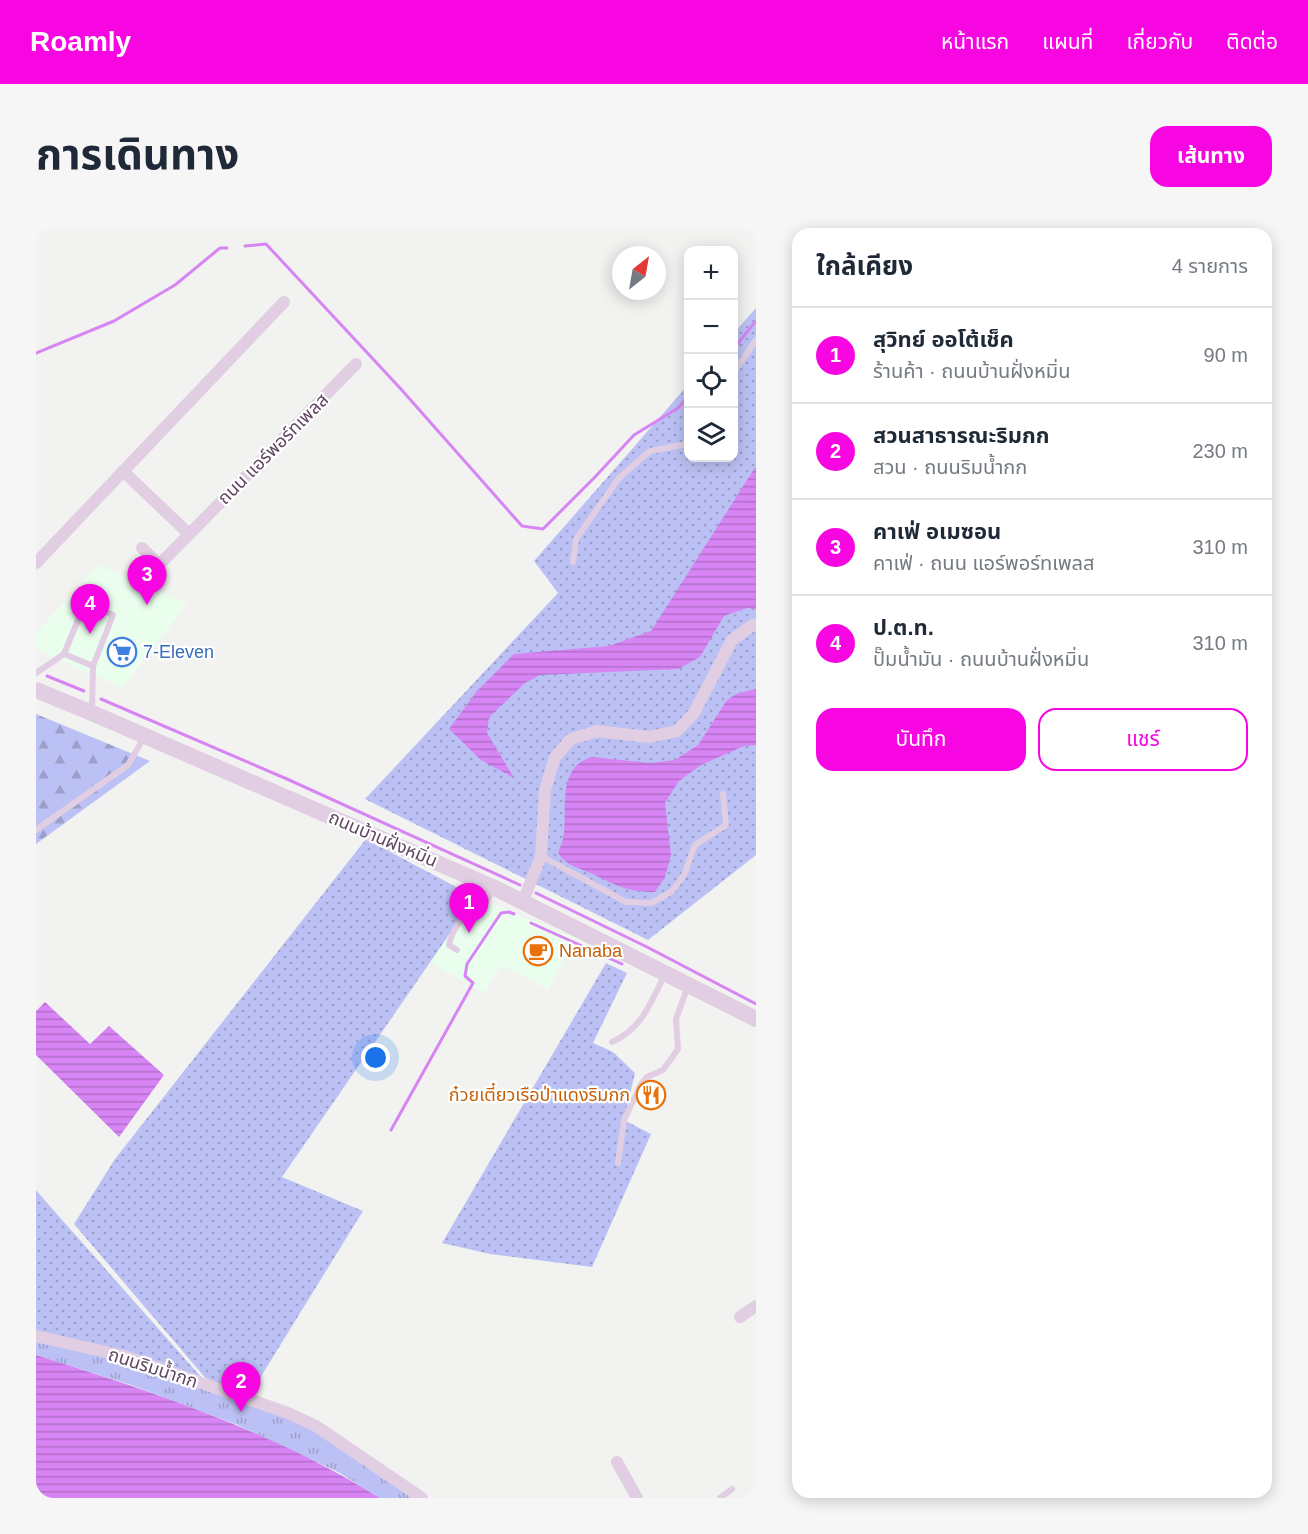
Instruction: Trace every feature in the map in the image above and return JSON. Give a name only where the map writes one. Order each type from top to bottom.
[{"type":"street","points":[[36,562],[284,302]]},
{"type":"street","name":"ถนน แอร์พอร์ทเพลส","points":[[142,548],[159,565],[357,364]]},
{"type":"street","points":[[123,471],[189,534]]},
{"type":"street","points":[[523,901],[541,856],[545,790],[555,757],[571,739],[597,731],[649,736],[677,731],[694,713],[732,640],[753,624],[756,625]]},
{"type":"street","name":"ถนนบ้านฝั่งหมิ่น","points":[[36,690],[495,888],[756,1019]]},
{"type":"street","points":[[740,1317],[756,1306]]},
{"type":"street","name":"ถนนริมน้ำกก","points":[[36,1336],[124,1356],[288,1413],[316,1426],[422,1498]]},
{"type":"street","points":[[617,1462],[637,1498]]},
{"type":"lane","points":[[738,366],[756,340]]},
{"type":"lane","points":[[573,562],[576,539],[619,478],[650,451],[684,445]]},
{"type":"lane","points":[[36,673],[64,654],[85,603],[113,615],[93,666],[92,713]]},
{"type":"lane","points":[[64,654],[93,666]]},
{"type":"lane","points":[[36,830],[128,765],[145,736]]},
{"type":"lane","points":[[541,856],[626,902],[651,903],[671,892],[684,875],[695,845],[726,825],[723,794]]},
{"type":"lane","points":[[474,919],[495,888]]},
{"type":"lane","points":[[457,950],[449,945],[450,938],[467,914],[476,906],[484,904]]},
{"type":"lane","points":[[612,1042],[630,1033],[638,1025],[666,974]]},
{"type":"lane","points":[[618,1163],[624,1120],[641,1084],[647,1077],[663,1070],[678,1049],[676,1019],[689,986]]},
{"type":"lane","points":[[720,1498],[732,1489]]},
{"type":"shaded area","points":[[756,466],[756,609],[747,608],[724,616],[700,657],[678,669],[540,675],[525,683],[489,717],[487,733],[514,778],[481,760],[449,729],[477,691],[514,654],[609,646],[651,631]]},
{"type":"shaded area","points":[[98,565],[187,604],[122,688],[36,649],[36,633]]},
{"type":"shaded area","points":[[756,689],[756,745],[744,746],[701,765],[679,781],[665,803],[671,855],[665,877],[655,892],[638,891],[616,885],[562,858],[558,853],[564,834],[566,789],[573,769],[581,762],[592,757],[651,763],[675,760],[698,745],[727,700],[736,694]]},
{"type":"shaded area","points":[[475,897],[575,938],[548,989],[501,965],[484,993],[430,962]]},
{"type":"shaded area","points":[[45,1002],[90,1044],[109,1026],[164,1075],[119,1137],[36,1055],[36,1011]]},
{"type":"shaded area","points":[[36,1355],[169,1399],[256,1434],[340,1474],[380,1498],[36,1498]]},
{"type":"green space","points":[[756,308],[756,855],[648,940],[365,799],[558,593],[534,561],[684,390],[684,462],[738,462],[738,328]]},
{"type":"green space","points":[[36,714],[150,761],[36,844]]},
{"type":"green space","points":[[366,839],[475,897],[282,1177],[363,1211],[247,1399],[214,1388],[74,1224],[115,1159]]},
{"type":"green space","points":[[606,963],[627,973],[593,1043],[613,1052],[635,1073],[624,1120],[651,1134],[592,1267],[490,1254],[442,1243]]},
{"type":"green space","points":[[36,1190],[48,1204],[209,1386],[36,1336]]},
{"type":"green space","points":[[36,1336],[124,1356],[316,1426],[422,1498],[380,1498],[338,1472],[235,1424],[131,1385],[36,1355]]},
{"type":"waterway","points":[[245,246],[266,244],[400,388],[522,526],[543,529],[634,435],[678,408],[684,401]]},
{"type":"waterway","points":[[36,353],[114,321],[175,285],[220,248],[227,248]]},
{"type":"waterway","points":[[738,343],[756,321]]},
{"type":"waterway","points":[[47,676],[84,691]]},
{"type":"waterway","points":[[101,699],[287,779],[520,885]]},
{"type":"waterway","points":[[536,893],[756,1004]]},
{"type":"waterway","points":[[391,1130],[473,983],[465,976],[467,964],[501,913],[514,914]]},
{"type":"waterway","points":[[531,923],[622,964]]},
{"type":"place","name":"คาเฟ่ อเมซอน","points":[[147,605]]},
{"type":"place","name":"ป.ต.ท.","points":[[90,634]]},
{"type":"place","name":"7-Eleven","points":[[122,652]]},
{"type":"place","name":"สุวิทย์ ออโต้เช็ค","points":[[469,933]]},
{"type":"place","name":"Nanaba","points":[[538,951]]},
{"type":"place","name":"ก๋วยเตี๋ยวเรือป่าแดงริมกก","points":[[651,1095]]},
{"type":"place","name":"สวนสาธารณะริมกก","points":[[241,1412]]}]
